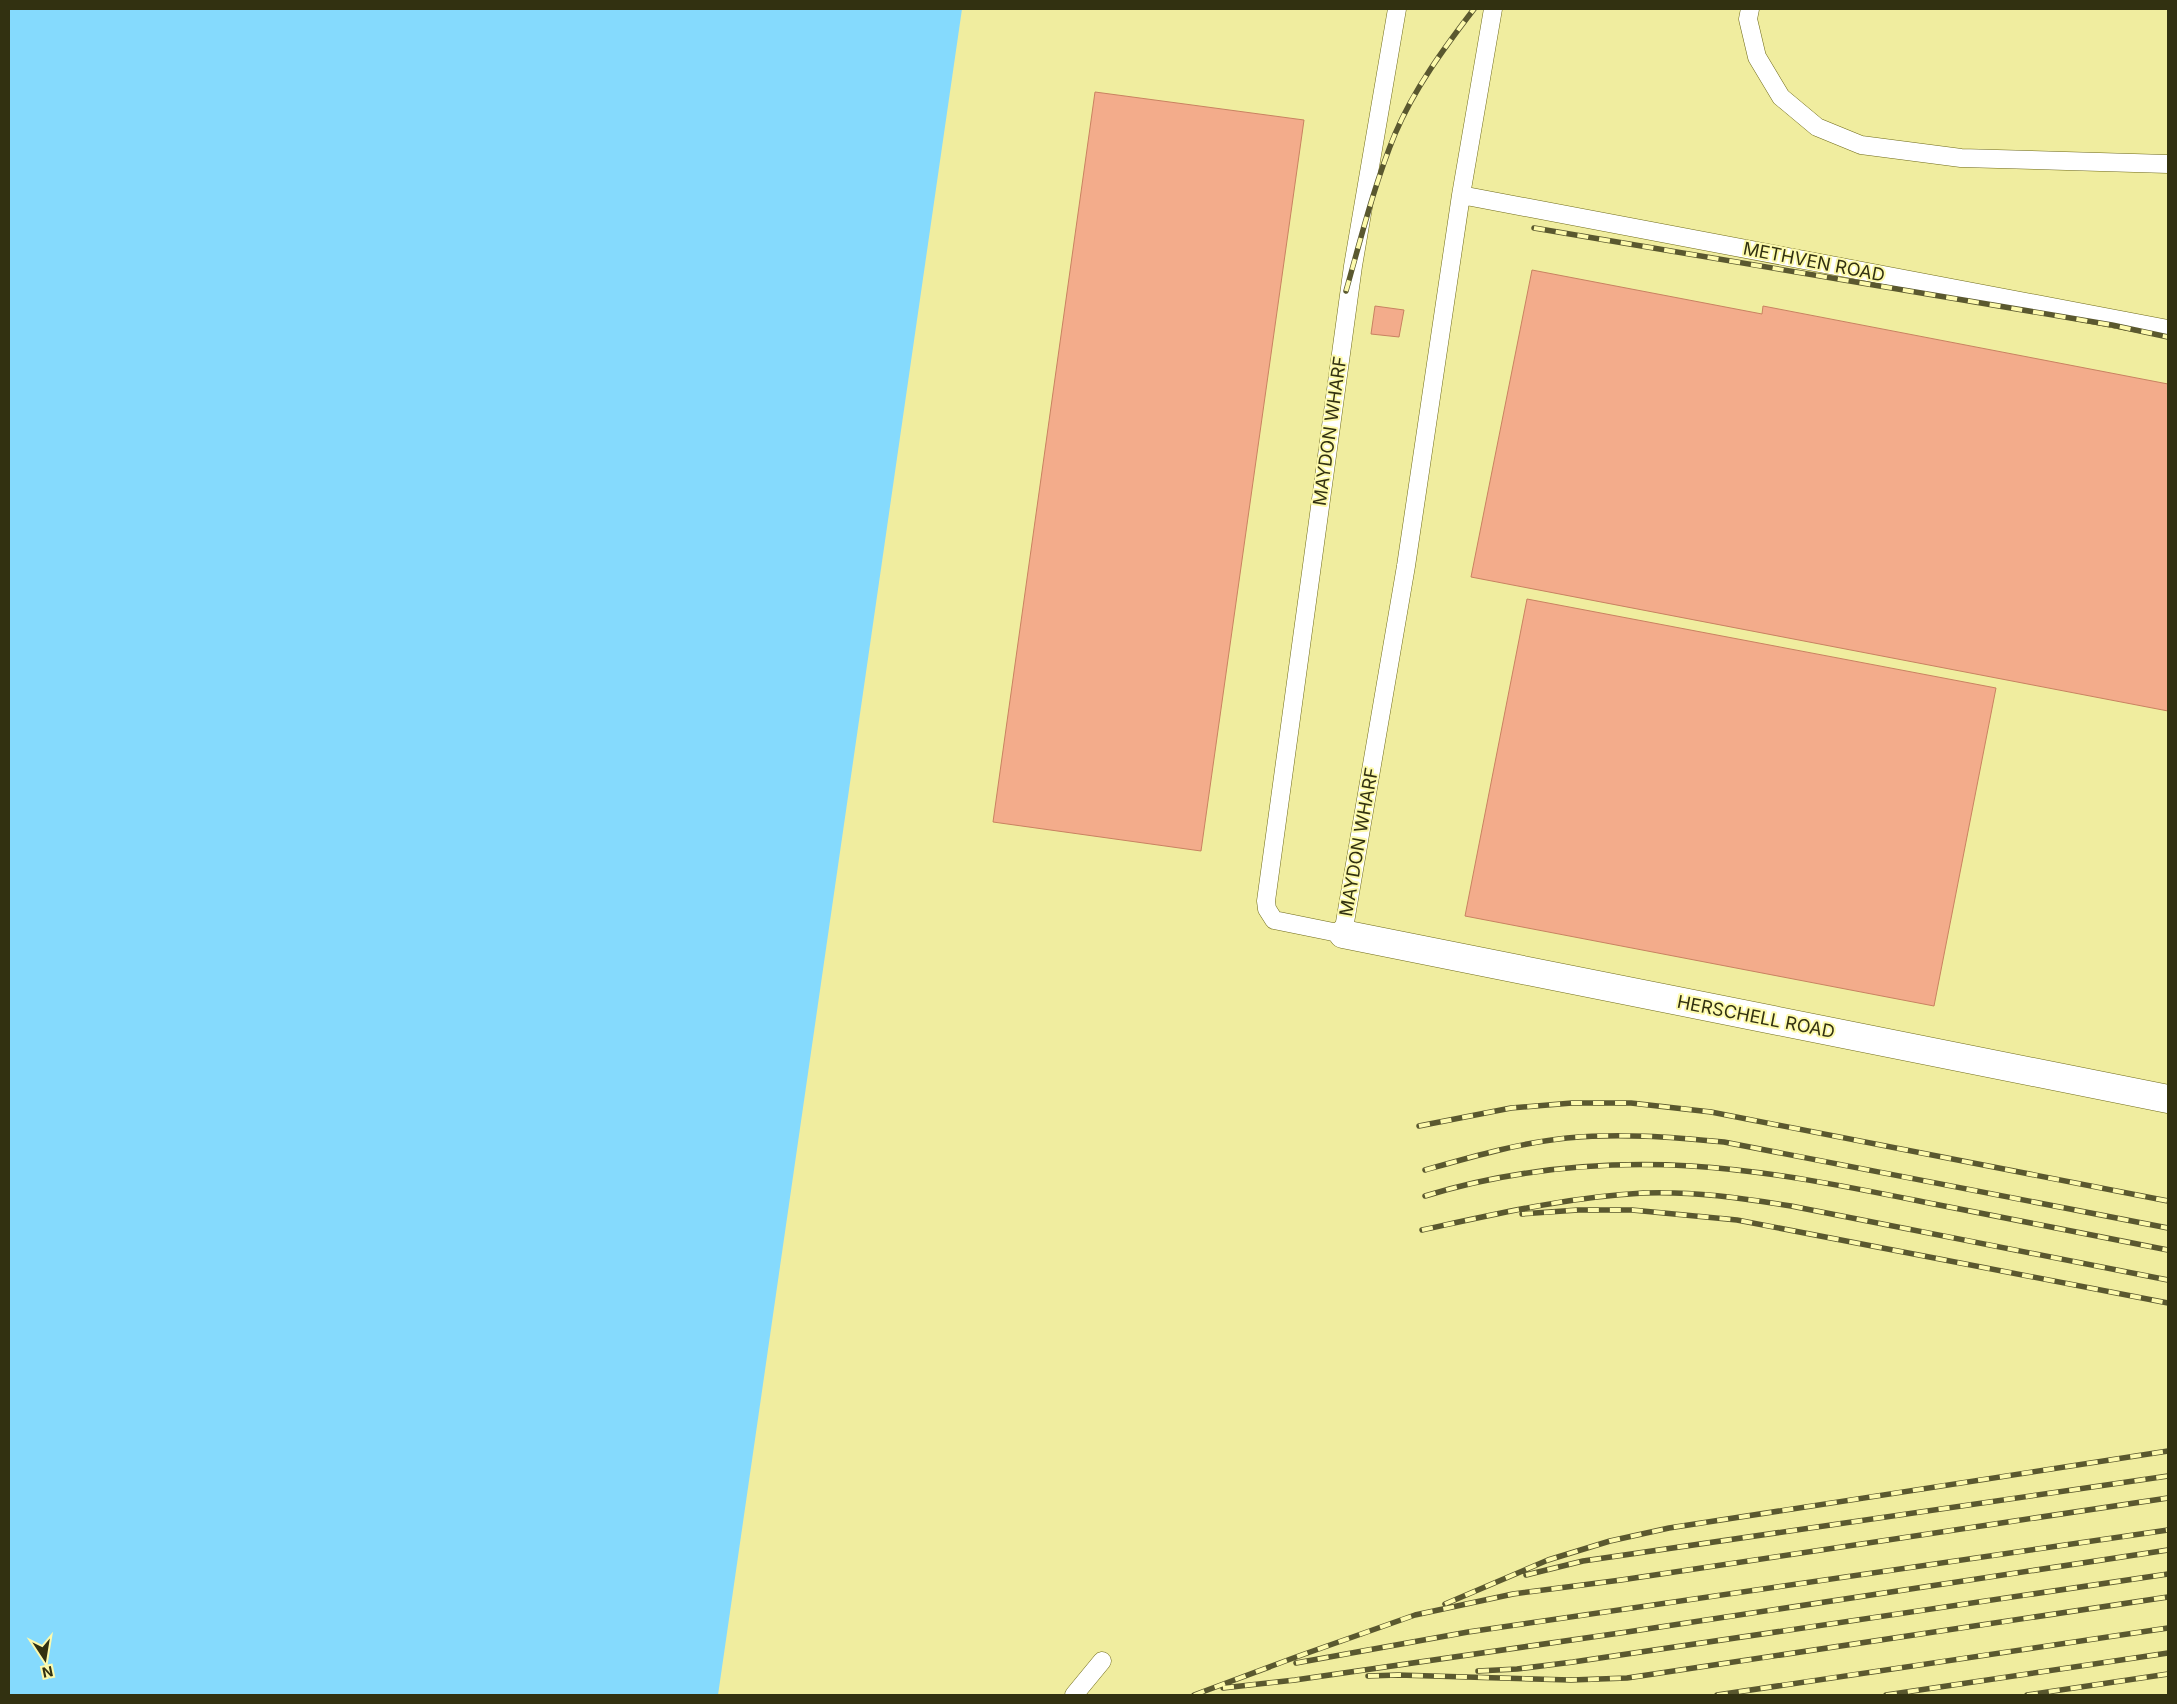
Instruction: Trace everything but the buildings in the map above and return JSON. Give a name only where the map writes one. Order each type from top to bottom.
[{"type":"street","name":"HERSCHELL ROAD","points":[[1343,934],[2168,1099]]},
{"type":"lane","name":"MAYDON WHARF","points":[[1397,9],[1353,266],[1266,901],[1267,909],[1274,920],[1343,934],[1406,566],[1460,195],[1493,9]]},
{"type":"lane","points":[[1750,9],[1748,19],[1756,57],[1781,97],[1817,127],[1861,145],[1961,158],[2168,164]]},
{"type":"lane","name":"METHVEN ROAD","points":[[1460,195],[2168,329]]},
{"type":"lane","points":[[1074,1695],[1102,1662]]},
{"type":"water","points":[[9,9],[962,9],[718,1695],[9,1695]]},
{"type":"railway","points":[[1346,291],[1374,192],[1395,134],[1420,85],[1474,9]]},
{"type":"railway","points":[[1534,228],[2112,325],[2168,337]]},
{"type":"railway","points":[[1419,1126],[1511,1108],[1572,1103],[1631,1103],[1711,1112],[2168,1201]]},
{"type":"railway","points":[[1425,1170],[1477,1155],[1567,1138],[1646,1136],[1724,1142],[2168,1228]]},
{"type":"railway","points":[[1425,1196],[1490,1180],[1556,1169],[1624,1165],[1722,1168],[1874,1192],[2168,1250]]},
{"type":"railway","points":[[1422,1230],[1532,1207],[1587,1198],[1643,1193],[1699,1194],[1791,1206],[2168,1280]]},
{"type":"railway","points":[[1522,1214],[1578,1210],[1632,1210],[1737,1220],[2168,1303]]},
{"type":"railway","points":[[1445,1604],[1548,1560],[1610,1541],[1669,1528],[2168,1451]]},
{"type":"railway","points":[[1526,1575],[1583,1561],[2168,1476]]},
{"type":"railway","points":[[1194,1695],[1415,1615],[1513,1594],[1621,1580],[2168,1498]]},
{"type":"railway","points":[[1296,1663],[1468,1632],[2168,1530]]},
{"type":"railway","points":[[1223,1688],[1295,1680],[1627,1632],[2168,1550]]},
{"type":"railway","points":[[1478,1671],[1517,1669],[1573,1662],[2168,1574]]},
{"type":"railway","points":[[1368,1676],[1398,1675],[1571,1680],[1627,1678],[2168,1597]]},
{"type":"railway","points":[[1717,1695],[2168,1628]]},
{"type":"railway","points":[[1886,1695],[2168,1653]]},
{"type":"railway","points":[[2027,1695],[2168,1674]]}]
